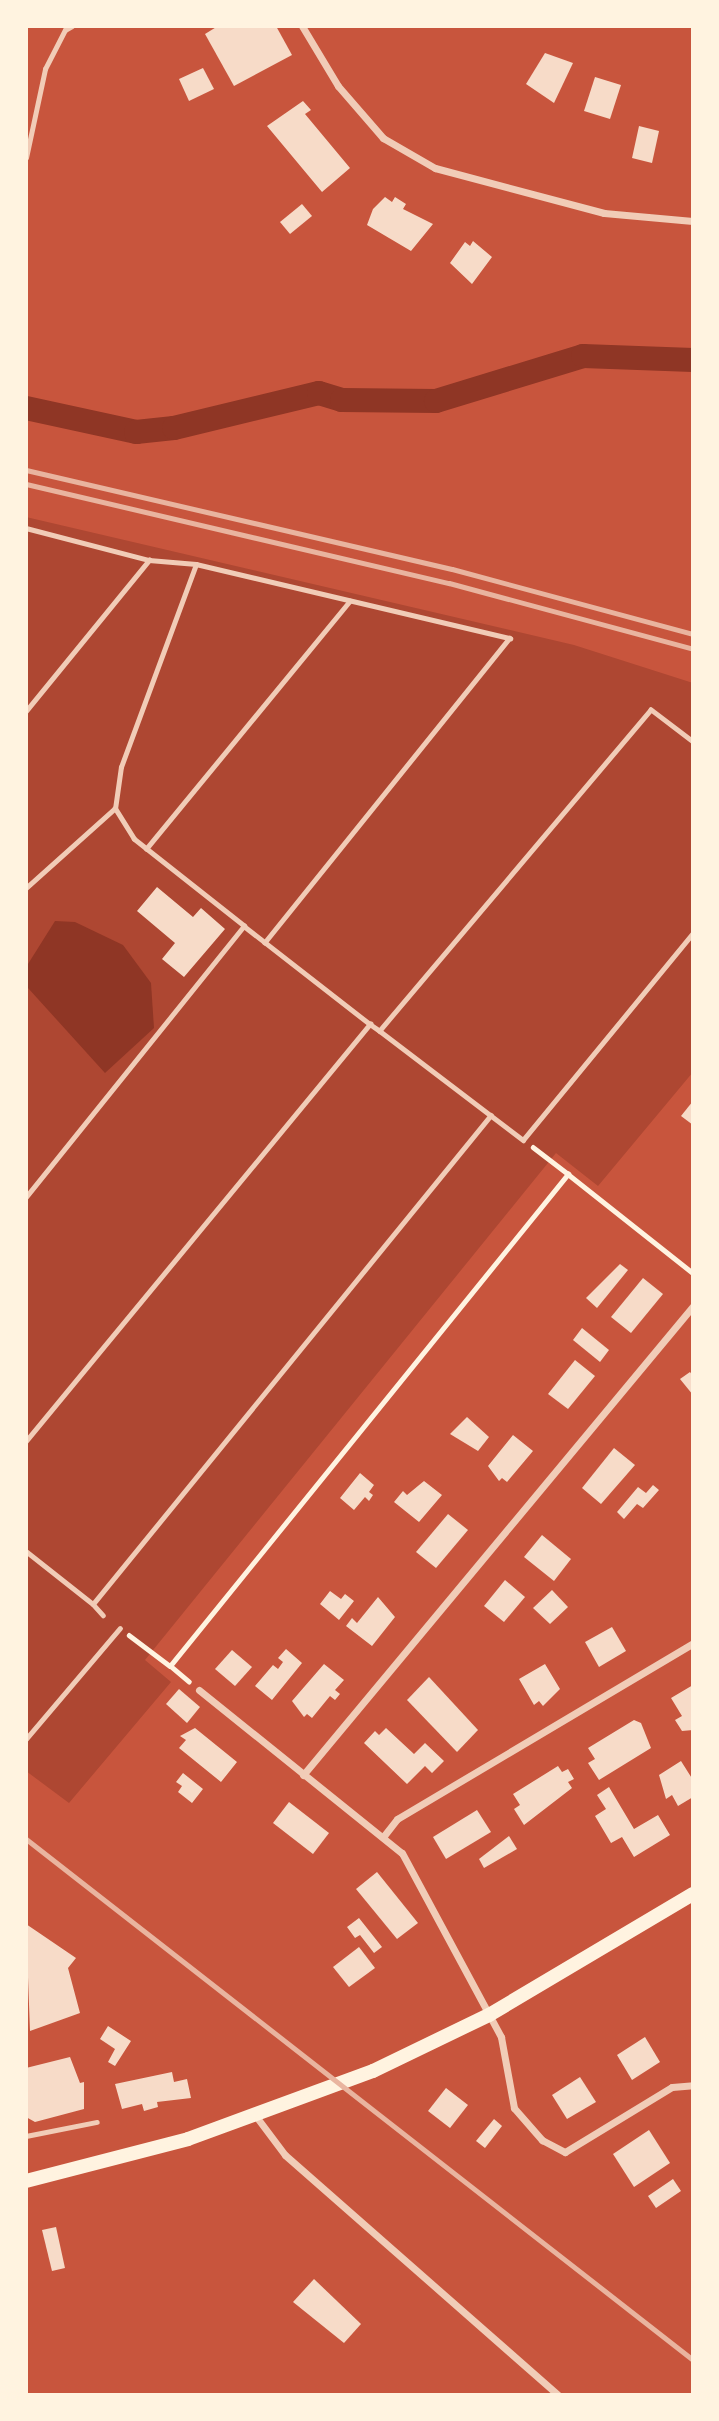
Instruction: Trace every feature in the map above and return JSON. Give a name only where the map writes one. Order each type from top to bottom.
[{"type":"main road","points":[[26,2181],[188,2139],[362,2076],[489,2015],[693,1894]]},
{"type":"street","points":[[302,26],[338,86],[383,138],[435,168],[604,213],[693,221]]},
{"type":"street","points":[[303,1775],[693,1306]]},
{"type":"street","points":[[383,1837],[397,1819],[693,1643]]},
{"type":"street","points":[[199,1690],[402,1853],[500,2037],[514,2108],[542,2140],[565,2152],[672,2087],[693,2085]]},
{"type":"street","points":[[255,2115],[285,2155],[558,2395]]},
{"type":"lane","points":[[26,158],[45,69],[65,30],[72,26]]},
{"type":"lane","points":[[26,528],[149,560],[196,564],[510,638],[265,943]]},
{"type":"lane","points":[[26,711],[149,560]]},
{"type":"lane","points":[[26,888],[115,809],[121,767],[196,564]]},
{"type":"lane","points":[[146,849],[351,601]]},
{"type":"lane","points":[[380,1031],[650,710],[693,742]]},
{"type":"lane","points":[[115,809],[134,839],[146,849],[523,1140],[693,933]]},
{"type":"lane","points":[[26,1198],[244,926]]},
{"type":"lane","points":[[26,1441],[370,1024]]},
{"type":"lane","points":[[93,1604],[491,1115]]},
{"type":"lane","points":[[26,1551],[103,1615]]},
{"type":"lane","points":[[26,1739],[120,1628]]},
{"type":"lane","points":[[26,2137],[97,2122]]},
{"type":"path","points":[[523,1140],[693,1273]]},
{"type":"path","points":[[170,1666],[568,1174]]},
{"type":"path","points":[[120,1628],[199,1690]]},
{"type":"shaded area","points":[[26,517],[574,645],[693,683],[693,1072],[598,1186],[556,1153],[145,1660],[171,1682],[69,1803],[26,1771]]},
{"type":"shaded area","points":[[55,921],[75,922],[123,945],[151,983],[154,1028],[105,1073],[28,988],[28,964]]},
{"type":"building","points":[[218,26],[276,26],[292,55],[234,86],[205,34]]},
{"type":"building","points":[[545,53],[573,63],[554,103],[526,84]]},
{"type":"building","points":[[203,68],[214,89],[189,101],[179,79]]},
{"type":"building","points":[[595,77],[621,85],[610,119],[584,111]]},
{"type":"building","points":[[303,101],[311,110],[305,114],[350,168],[322,192],[267,126]]},
{"type":"building","points":[[639,126],[659,131],[652,163],[632,158]]},
{"type":"building","points":[[385,197],[392,202],[395,197],[406,204],[403,209],[433,224],[411,251],[367,225],[373,209]]},
{"type":"building","points":[[302,204],[312,216],[290,234],[280,222]]},
{"type":"building","points":[[473,241],[492,257],[472,284],[450,263],[465,242],[470,246]]},
{"type":"building","points":[[157,887],[193,917],[201,908],[225,929],[184,977],[162,959],[175,943],[137,911]]},
{"type":"building","points":[[693,1101],[693,1125],[681,1116]]},
{"type":"building","points":[[620,1264],[628,1270],[597,1308],[586,1298]]},
{"type":"building","points":[[643,1278],[663,1294],[631,1333],[611,1317]]},
{"type":"building","points":[[582,1328],[609,1350],[600,1362],[573,1340]]},
{"type":"building","points":[[575,1360],[595,1376],[568,1409],[548,1394]]},
{"type":"building","points":[[690,1372],[693,1376],[693,1395],[680,1379]]},
{"type":"building","points":[[467,1417],[489,1437],[478,1451],[450,1434]]},
{"type":"building","points":[[513,1435],[533,1451],[507,1482],[502,1478],[499,1481],[488,1466]]},
{"type":"building","points":[[614,1448],[635,1465],[601,1504],[582,1488]]},
{"type":"building","points":[[360,1473],[374,1485],[369,1492],[373,1495],[369,1501],[365,1497],[354,1510],[340,1498]]},
{"type":"building","points":[[424,1481],[442,1495],[419,1522],[394,1502],[403,1491],[407,1495]]},
{"type":"building","points":[[653,1485],[659,1490],[643,1508],[637,1504],[624,1519],[617,1512],[638,1487],[646,1493]]},
{"type":"building","points":[[448,1514],[468,1530],[436,1568],[416,1552]]},
{"type":"building","points":[[542,1535],[571,1559],[554,1581],[524,1557]]},
{"type":"building","points":[[505,1580],[525,1597],[504,1622],[484,1606]]},
{"type":"building","points":[[552,1590],[568,1607],[550,1624],[533,1608]]},
{"type":"building","points":[[330,1591],[341,1599],[345,1594],[354,1601],[339,1620],[320,1604]]},
{"type":"building","points":[[378,1597],[395,1617],[372,1646],[346,1626],[352,1618],[357,1623]]},
{"type":"building","points":[[612,1627],[626,1651],[599,1667],[585,1642]]},
{"type":"building","points":[[286,1649],[302,1663],[272,1700],[255,1686],[273,1665],[278,1669],[283,1662],[278,1658]]},
{"type":"building","points":[[232,1650],[252,1667],[235,1686],[215,1669]]},
{"type":"building","points":[[324,1664],[344,1680],[335,1690],[340,1694],[335,1700],[330,1696],[312,1718],[307,1714],[304,1717],[292,1701]]},
{"type":"building","points":[[545,1664],[560,1689],[543,1706],[539,1701],[534,1705],[519,1679]]},
{"type":"building","points":[[429,1677],[478,1730],[457,1752],[407,1700]]},
{"type":"building","points":[[693,1685],[693,1730],[682,1731],[675,1720],[682,1716],[671,1698]]},
{"type":"building","points":[[179,1689],[200,1707],[187,1723],[166,1704]]},
{"type":"building","points":[[634,1720],[641,1723],[651,1748],[599,1780],[588,1763],[595,1759],[588,1748]]},
{"type":"building","points":[[195,1728],[237,1762],[221,1782],[179,1748],[186,1740],[180,1736]]},
{"type":"building","points":[[386,1728],[414,1754],[425,1743],[444,1761],[432,1773],[425,1766],[407,1784],[364,1743],[375,1731],[379,1735]]},
{"type":"building","points":[[681,1761],[693,1780],[693,1797],[678,1806],[672,1795],[666,1799],[659,1775]]},
{"type":"building","points":[[558,1766],[562,1772],[568,1769],[574,1779],[568,1782],[572,1788],[524,1825],[514,1809],[520,1805],[513,1794]]},
{"type":"building","points":[[183,1773],[203,1789],[192,1803],[178,1792],[182,1786],[176,1782]]},
{"type":"building","points":[[609,1787],[634,1829],[658,1815],[670,1835],[634,1857],[622,1837],[611,1843],[595,1816],[606,1809],[597,1795]]},
{"type":"building","points":[[289,1802],[329,1833],[313,1854],[273,1823]]},
{"type":"building","points":[[477,1810],[491,1832],[446,1859],[433,1837]]},
{"type":"building","points":[[509,1836],[517,1849],[484,1868],[479,1859]]},
{"type":"building","points":[[377,1872],[418,1923],[397,1939],[356,1889]]},
{"type":"building","points":[[359,1918],[382,1947],[374,1953],[360,1935],[355,1938],[347,1927]]},
{"type":"building","points":[[26,1924],[76,1958],[68,1968],[80,2013],[30,2031]]},
{"type":"building","points":[[359,1947],[375,1968],[349,1987],[333,1967]]},
{"type":"building","points":[[108,2026],[131,2041],[115,2066],[108,2062],[115,2049],[100,2039]]},
{"type":"building","points":[[645,2037],[660,2062],[632,2080],[617,2055]]},
{"type":"building","points":[[70,2057],[80,2083],[84,2082],[84,2109],[35,2122],[26,2117],[26,2068]]},
{"type":"building","points":[[172,2072],[174,2082],[187,2079],[191,2098],[157,2102],[158,2107],[144,2111],[142,2104],[122,2109],[115,2084]]},
{"type":"building","points":[[580,2077],[596,2102],[567,2119],[552,2095]]},
{"type":"building","points":[[446,2088],[468,2105],[450,2128],[428,2111]]},
{"type":"building","points":[[494,2119],[502,2126],[485,2148],[476,2141]]},
{"type":"building","points":[[649,2130],[670,2163],[634,2187],[613,2154]]},
{"type":"building","points":[[673,2179],[681,2191],[656,2208],[648,2196]]},
{"type":"building","points":[[56,2227],[65,2268],[52,2271],[42,2230]]},
{"type":"building","points":[[314,2279],[361,2324],[344,2343],[293,2302]]},
{"type":"waterway","points":[[26,408],[136,432],[174,428],[319,393],[342,400],[436,401],[583,356],[693,360]]},
{"type":"railway","points":[[26,470],[452,569],[693,634]]},
{"type":"railway","points":[[26,484],[449,583],[693,649]]},
{"type":"railway","points":[[26,1839],[693,2360]]}]
